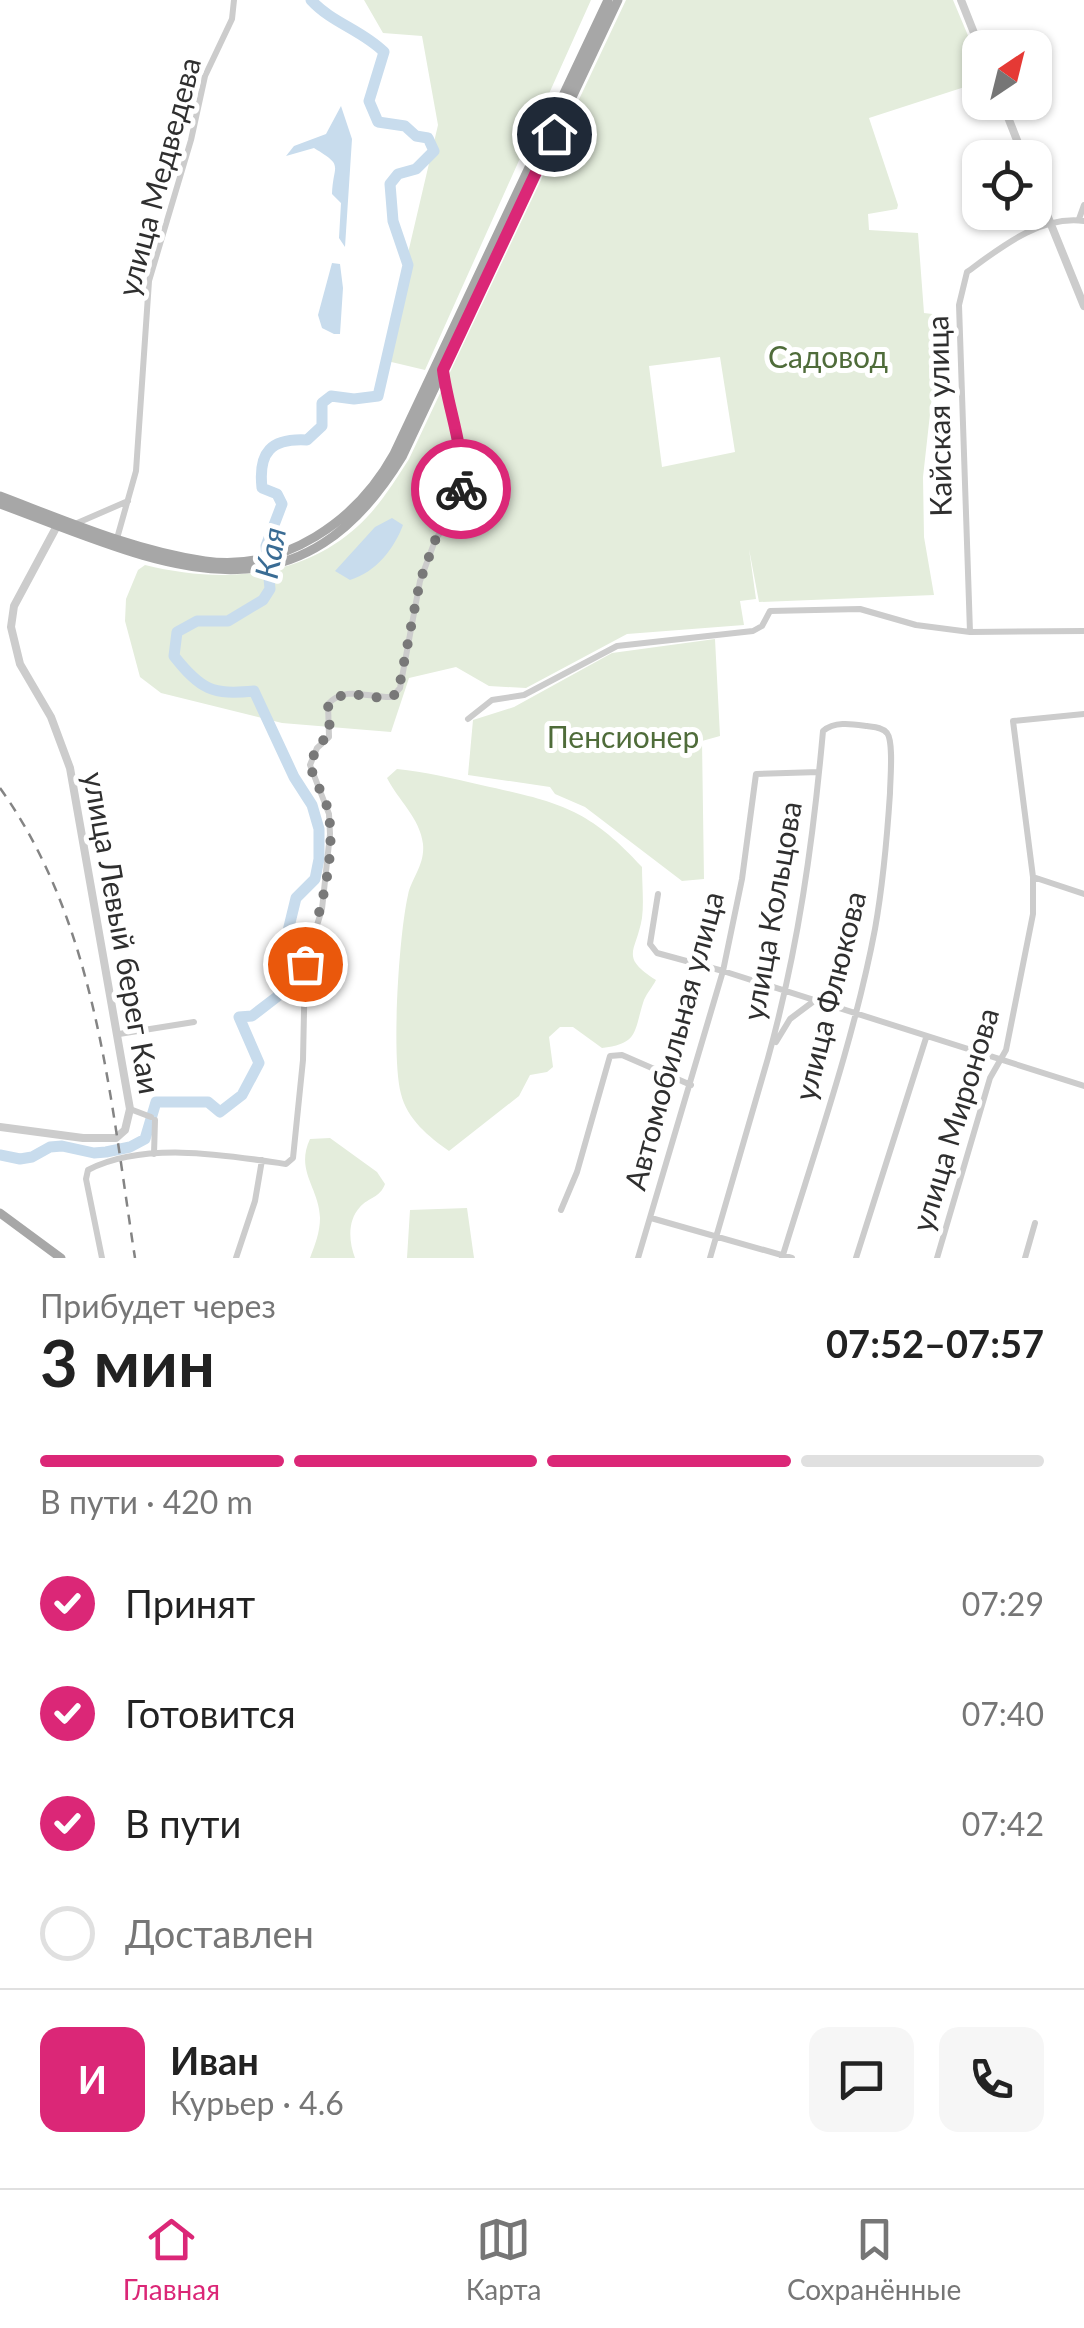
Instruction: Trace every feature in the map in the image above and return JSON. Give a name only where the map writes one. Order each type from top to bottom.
[{"type":"main road","points":[[286,557],[325,532],[370,490],[394,454],[608,0]]},
{"type":"main road","points":[[0,500],[186,566],[234,572],[249,564],[286,557],[328,542],[380,493],[402,457],[618,0]]},
{"type":"main road","points":[[58,522],[75,524],[116,542]]},
{"type":"main road","points":[[0,1213],[61,1258]]},
{"type":"street","name":"улица Медведева","points":[[116,542],[136,470],[149,281],[191,140],[204,76],[232,19],[234,0]]},
{"type":"street","points":[[962,0],[973,30]]},
{"type":"street","points":[[1082,220],[1084,204]]},
{"type":"street","name":"Кайская улица","points":[[1052,222],[1082,220]]},
{"type":"street","points":[[1052,227],[1084,306]]},
{"type":"street","name":"Кайская улица","points":[[970,632],[959,305],[966,272],[1034,230]]},
{"type":"street","points":[[102,1258],[86,1178],[88,1170],[154,1154],[286,1164],[294,1154],[303,1060],[305,964],[322,909],[329,814],[310,764],[330,732],[328,704],[336,696],[345,693],[392,697],[398,693],[420,581],[436,538],[460,501],[460,446],[443,370]]},
{"type":"street","points":[[75,524],[129,501]]},
{"type":"street","name":"улица Левый берег Каи","points":[[0,1126],[116,1138],[125,1130],[130,1109],[70,768],[51,717],[20,664],[11,627],[14,606],[58,522]]},
{"type":"street","points":[[468,719],[492,700],[524,695],[617,646],[752,631],[762,626],[770,612],[860,608],[916,625],[970,632],[1084,631]]},
{"type":"street","name":"улица Миронова","points":[[937,1258],[990,1078],[1006,1050],[1033,914],[1033,876],[1013,721],[1084,714]]},
{"type":"street","name":"улица Кольцова","points":[[710,1258],[787,992],[802,914],[823,731],[828,726],[878,727],[890,738]]},
{"type":"street","name":"улица Флюкова","points":[[782,1256],[855,1014],[875,929],[886,852],[890,738]]},
{"type":"street","name":"Автомобильная улица","points":[[638,1258],[723,970],[742,879],[756,774],[819,772]]},
{"type":"street","points":[[1033,876],[1084,894]]},
{"type":"street","points":[[658,894],[650,944],[657,954],[723,970],[1084,1086]]},
{"type":"street","name":"улица Кольцова","points":[[768,1058],[790,1019],[814,1000]]},
{"type":"street","points":[[118,1034],[194,1022]]},
{"type":"street","points":[[856,1258],[926,1038]]},
{"type":"street","points":[[561,1210],[577,1172],[610,1056],[622,1056],[691,1086]]},
{"type":"street","points":[[130,1109],[153,1119],[154,1154]]},
{"type":"street","points":[[236,1258],[254,1202],[262,1160]]},
{"type":"street","points":[[650,1218],[792,1258]]},
{"type":"street","points":[[1025,1258],[1035,1222]]},
{"type":"green space","points":[[364,0],[591,0],[425,370],[383,360],[438,125],[422,36],[383,33]]},
{"type":"green space","name":"Садовод","points":[[626,0],[953,0],[966,30],[962,30],[962,88],[869,118],[898,205],[897,209],[868,214],[869,230],[918,233],[924,313],[941,315],[923,477],[924,537],[934,595],[759,602],[749,549],[756,599],[740,601],[744,625],[627,634],[526,688],[489,686],[456,667],[409,678],[391,732],[282,723],[161,693],[140,677],[125,621],[126,599],[138,570],[145,565],[229,575],[284,567],[335,544],[366,519],[409,459]],"holes":[[[720,357],[735,452],[662,467],[649,366]]]},
{"type":"green space","name":"Пенсионер","points":[[715,639],[720,736],[702,741],[704,879],[682,881],[585,807],[555,794],[550,787],[468,775],[473,720],[514,707],[612,653]]},
{"type":"green space","points":[[397,769],[507,791],[569,810],[604,831],[642,867],[642,918],[633,953],[637,965],[656,980],[644,1000],[633,1035],[622,1043],[602,1048],[573,1027],[560,1027],[549,1037],[553,1067],[530,1075],[519,1096],[449,1151],[414,1119],[404,1103],[398,1076],[396,1025],[402,937],[408,895],[420,865],[423,844],[418,826],[387,778]]},
{"type":"green space","points":[[330,1138],[377,1172],[385,1184],[353,1219],[351,1239],[355,1258],[310,1258],[320,1218],[306,1170],[306,1150],[310,1139]]},
{"type":"green space","points":[[467,1208],[474,1258],[407,1258],[410,1210]]},
{"type":"water","points":[[341,106],[352,139],[345,247],[339,238],[341,203],[332,194],[334,163],[314,148],[286,156],[294,146],[326,134]]},
{"type":"water","points":[[332,263],[340,264],[343,288],[340,334],[322,328],[318,315]]},
{"type":"water","points":[[392,518],[403,525],[395,543],[376,565],[350,580],[335,571],[375,527]]},
{"type":"waterway","name":"Кая","points":[[0,1155],[20,1159],[50,1147],[94,1153],[130,1147],[145,1139],[156,1102],[208,1102],[220,1112],[242,1095],[259,1063],[239,1017],[252,1016],[278,996],[291,960],[287,935],[296,898],[315,879],[319,829],[312,805],[294,777],[254,691],[208,688],[174,656],[177,632],[197,621],[228,621],[263,600],[270,589],[266,546],[282,504],[277,494],[262,488],[265,456],[276,445],[307,440],[322,426],[322,403],[331,396],[378,396],[408,265],[393,221],[390,184],[398,174],[416,169],[434,151],[428,138],[416,136],[405,126],[378,122],[369,101],[384,52],[311,0]]},
{"type":"railway","points":[[0,788],[33,841],[79,954],[107,1075],[135,1258]]},
{"type":"way so far","points":[[305,964],[322,909],[330,834],[329,814],[310,764],[317,748],[329,737],[328,704],[345,693],[385,698],[398,693],[420,581],[436,538],[460,501],[461,489]]},
{"type":"route","points":[[461,489],[460,446],[443,370],[554,134]]}]
